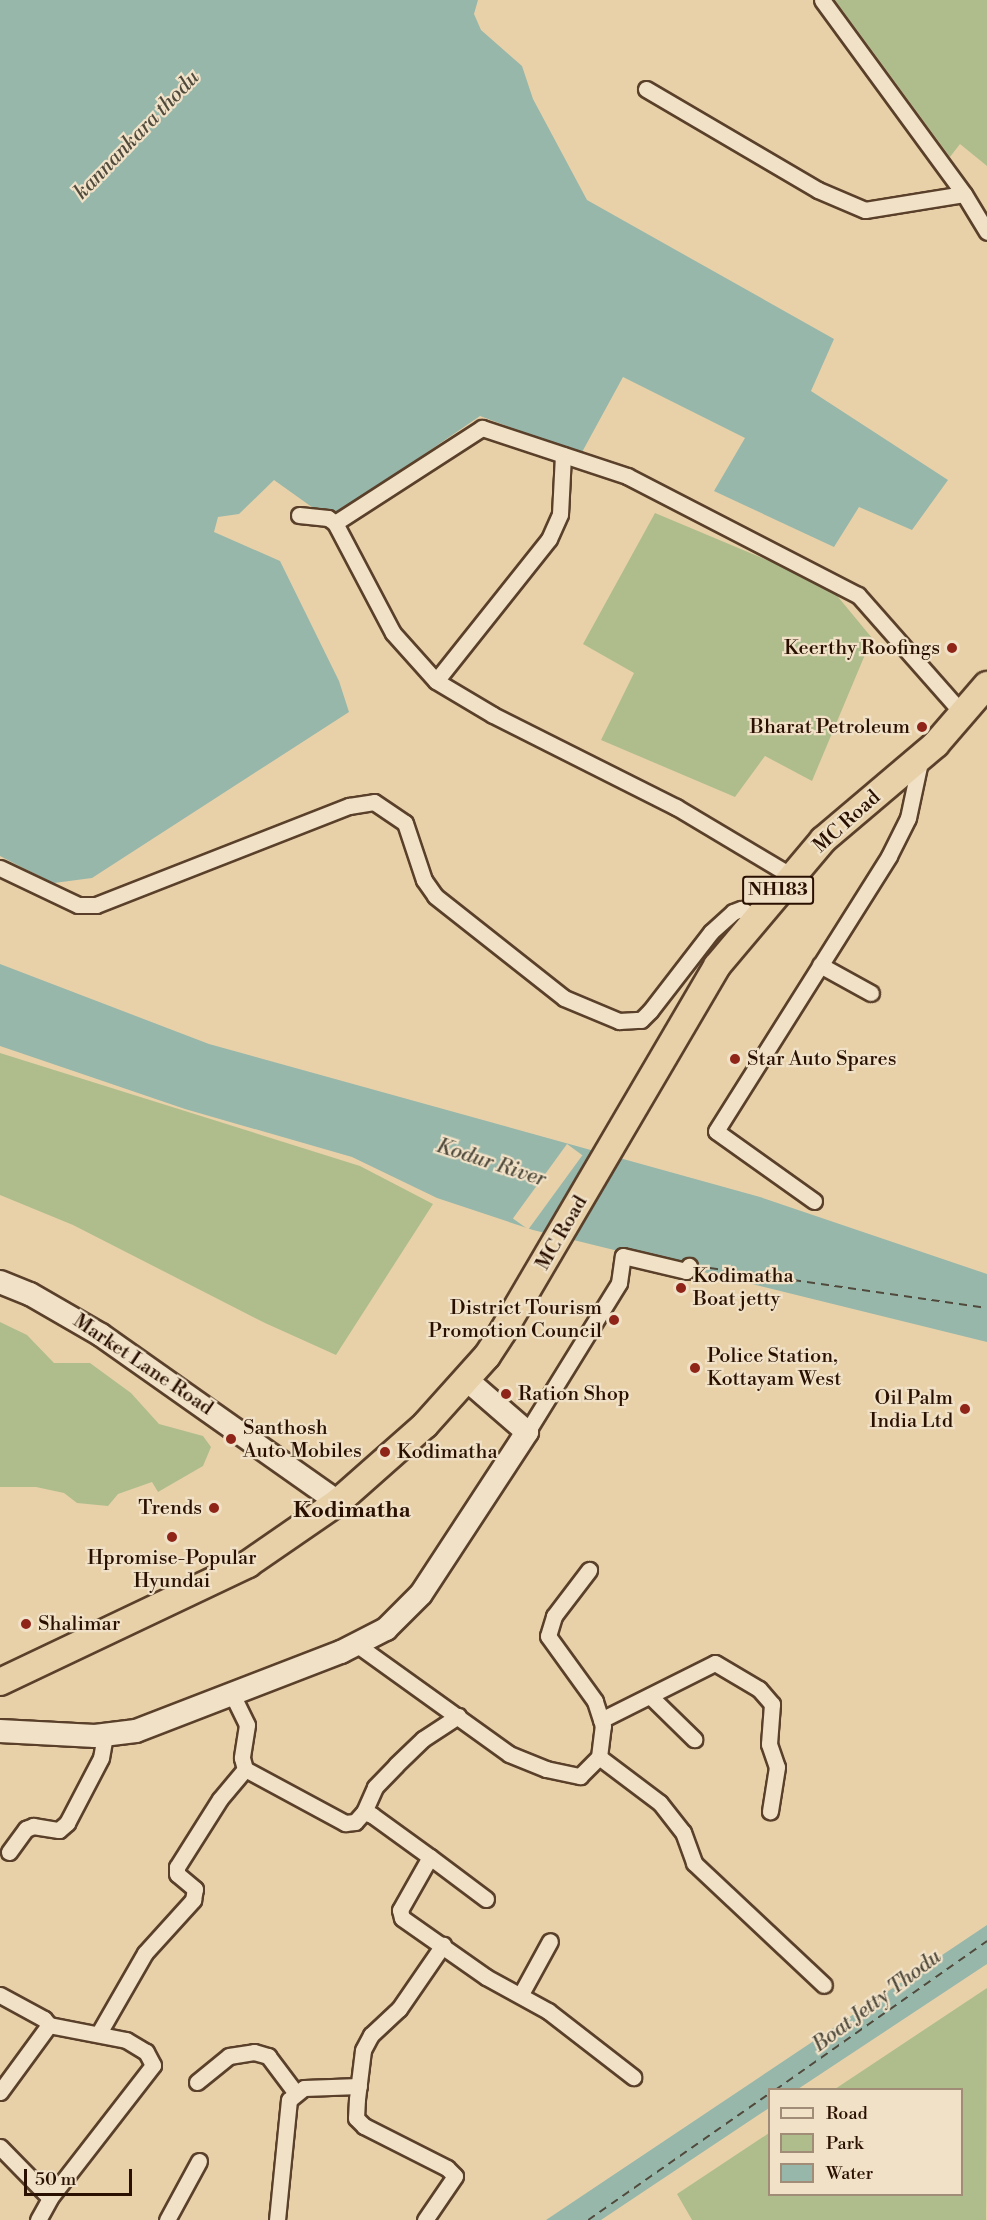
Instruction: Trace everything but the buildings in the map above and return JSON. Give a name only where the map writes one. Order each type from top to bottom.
[{"type":"highway","name":"MC Road","points":[[0,1682],[228,1574],[338,1502],[401,1448],[487,1356],[545,1263],[705,983],[790,875],[843,822],[921,757],[963,714],[987,685]]},
{"type":"main road","name":"Market Lane Road","points":[[0,1282],[30,1294],[101,1335],[338,1502]]},
{"type":"main road","points":[[0,1731],[105,1734],[136,1731],[356,1644],[386,1629],[422,1594],[527,1432],[467,1380]]},
{"type":"street","points":[[822,0],[964,194],[987,232]]},
{"type":"street","points":[[646,89],[818,190],[865,210],[964,194]]},
{"type":"street","points":[[335,523],[482,428],[627,476],[858,595],[963,714]]},
{"type":"street","points":[[436,681],[549,539],[560,514],[563,454]]},
{"type":"street","points":[[299,515],[328,518],[335,523],[393,633],[436,681],[493,715],[676,807],[790,875]]},
{"type":"street","points":[[814,1201],[716,1131],[820,965],[908,818],[921,757]]},
{"type":"street","points":[[0,868],[78,905],[96,905],[349,806],[374,802],[405,823],[424,879],[435,896],[564,998],[619,1021],[641,1020],[651,1011],[711,932],[733,912],[741,909],[755,918]]},
{"type":"street","points":[[820,965],[871,993]]},
{"type":"street","points":[[527,1432],[619,1283],[623,1256],[686,1271],[689,1266]]},
{"type":"street","points":[[356,1644],[509,1754],[546,1769],[580,1776],[599,1757],[601,1720],[594,1701],[548,1636],[554,1616],[589,1570]]},
{"type":"street","points":[[601,1720],[715,1662],[769,1696],[772,1704],[769,1744],[777,1767],[770,1811]]},
{"type":"street","points":[[232,1694],[247,1725],[242,1758],[245,1769],[345,1823],[355,1822],[364,1812],[375,1787],[423,1739],[458,1716]]},
{"type":"street","points":[[650,1696],[694,1739]]},
{"type":"street","points":[[9,1852],[26,1829],[33,1826],[59,1830],[67,1823],[101,1758],[105,1734]]},
{"type":"street","points":[[599,1757],[660,1803],[683,1832],[694,1863],[824,1985]]},
{"type":"street","points":[[99,2033],[145,1953],[193,1900],[195,1889],[177,1875],[177,1867],[220,1799],[245,1769]]},
{"type":"street","points":[[364,1812],[486,1899]]},
{"type":"street","points":[[430,1857],[399,1914],[486,1977],[521,1994],[633,2077]]},
{"type":"street","points":[[521,1994],[550,1941]]},
{"type":"street","points":[[425,2220],[455,2176],[447,2168],[364,2126],[356,2118],[363,2050],[371,2035],[399,2009],[443,1945]]},
{"type":"street","points":[[0,1995],[44,2019],[49,2025],[126,2040],[146,2052],[153,2065],[50,2198],[38,2220]]},
{"type":"street","points":[[0,2092],[49,2025]]},
{"type":"street","points":[[197,2082],[229,2056],[254,2052],[268,2056],[295,2092]]},
{"type":"street","points":[[277,2220],[285,2114],[295,2092],[316,2086],[359,2086]]},
{"type":"street","points":[[0,2147],[50,2198]]},
{"type":"street","points":[[167,2220],[199,2161]]},
{"type":"green space","points":[[835,0],[987,0],[987,166],[960,144],[950,157]]},
{"type":"green space","points":[[655,513],[829,586],[872,638],[812,781],[765,756],[735,797],[601,740],[634,673],[583,644]]},
{"type":"green space","points":[[0,1053],[360,1166],[433,1204],[336,1355],[265,1323],[73,1225],[0,1195]]},
{"type":"green space","points":[[0,1322],[27,1335],[54,1363],[90,1363],[131,1393],[159,1424],[203,1436],[211,1447],[203,1466],[158,1492],[152,1482],[118,1494],[108,1506],[77,1503],[64,1493],[36,1487],[0,1487]]},
{"type":"green space","points":[[987,1988],[986,2220],[692,2220],[677,2194],[768,2134],[768,2196],[963,2196],[963,2088],[837,2088]]},
{"type":"water","name":"kannankara thodu","points":[[0,0],[478,0],[474,14],[481,30],[522,66],[533,99],[587,200],[834,339],[811,391],[948,480],[912,530],[859,507],[834,547],[714,491],[745,438],[623,377],[581,454],[480,416],[334,516],[323,515],[274,480],[239,514],[218,517],[214,532],[280,561],[339,681],[349,712],[92,878],[54,883],[25,869],[0,856]]},
{"type":"water","name":"Kodur River","points":[[0,964],[209,1044],[760,1197],[987,1274],[987,1342],[533,1230],[437,1198],[352,1157],[185,1109],[0,1046]]},
{"type":"water","name":"Boat Jetty Thodu","points":[[987,1925],[987,1964],[800,2088],[768,2088],[768,2109],[601,2220],[546,2220]]},
{"type":"pier","points":[[567,1144],[582,1155],[528,1230],[513,1218]]},
{"type":"ferry route","points":[[696,1266],[987,1308]]},
{"type":"ferry route","points":[[778,2088],[987,1941]]},
{"type":"ferry route","points":[[588,2220],[768,2094]]},
{"type":"place","name":"Keerthy Roofings","points":[[952,648]]},
{"type":"place","name":"Bharat Petroleum","points":[[922,727]]},
{"type":"place","name":"Star Auto Spares","points":[[735,1059]]},
{"type":"place","name":"Kodimatha Boat jetty","points":[[681,1288]]},
{"type":"place","name":"District Tourism Promotion Council","points":[[614,1320]]},
{"type":"place","name":"Police Station, Kottayam West","points":[[695,1368]]},
{"type":"place","name":"Ration Shop","points":[[506,1394]]},
{"type":"place","name":"Oil Palm India Ltd","points":[[965,1409]]},
{"type":"place","name":"Santhosh Auto Mobiles","points":[[231,1439]]},
{"type":"place","name":"Kodimatha","points":[[385,1452]]},
{"type":"place","name":"Trends","points":[[214,1508]]},
{"type":"place","name":"Hpromise-Popular Hyundai","points":[[172,1537]]},
{"type":"place","name":"Shalimar","points":[[26,1624]]},
{"type":"district","name":"Kodimatha","points":[[352,1511]]}]
